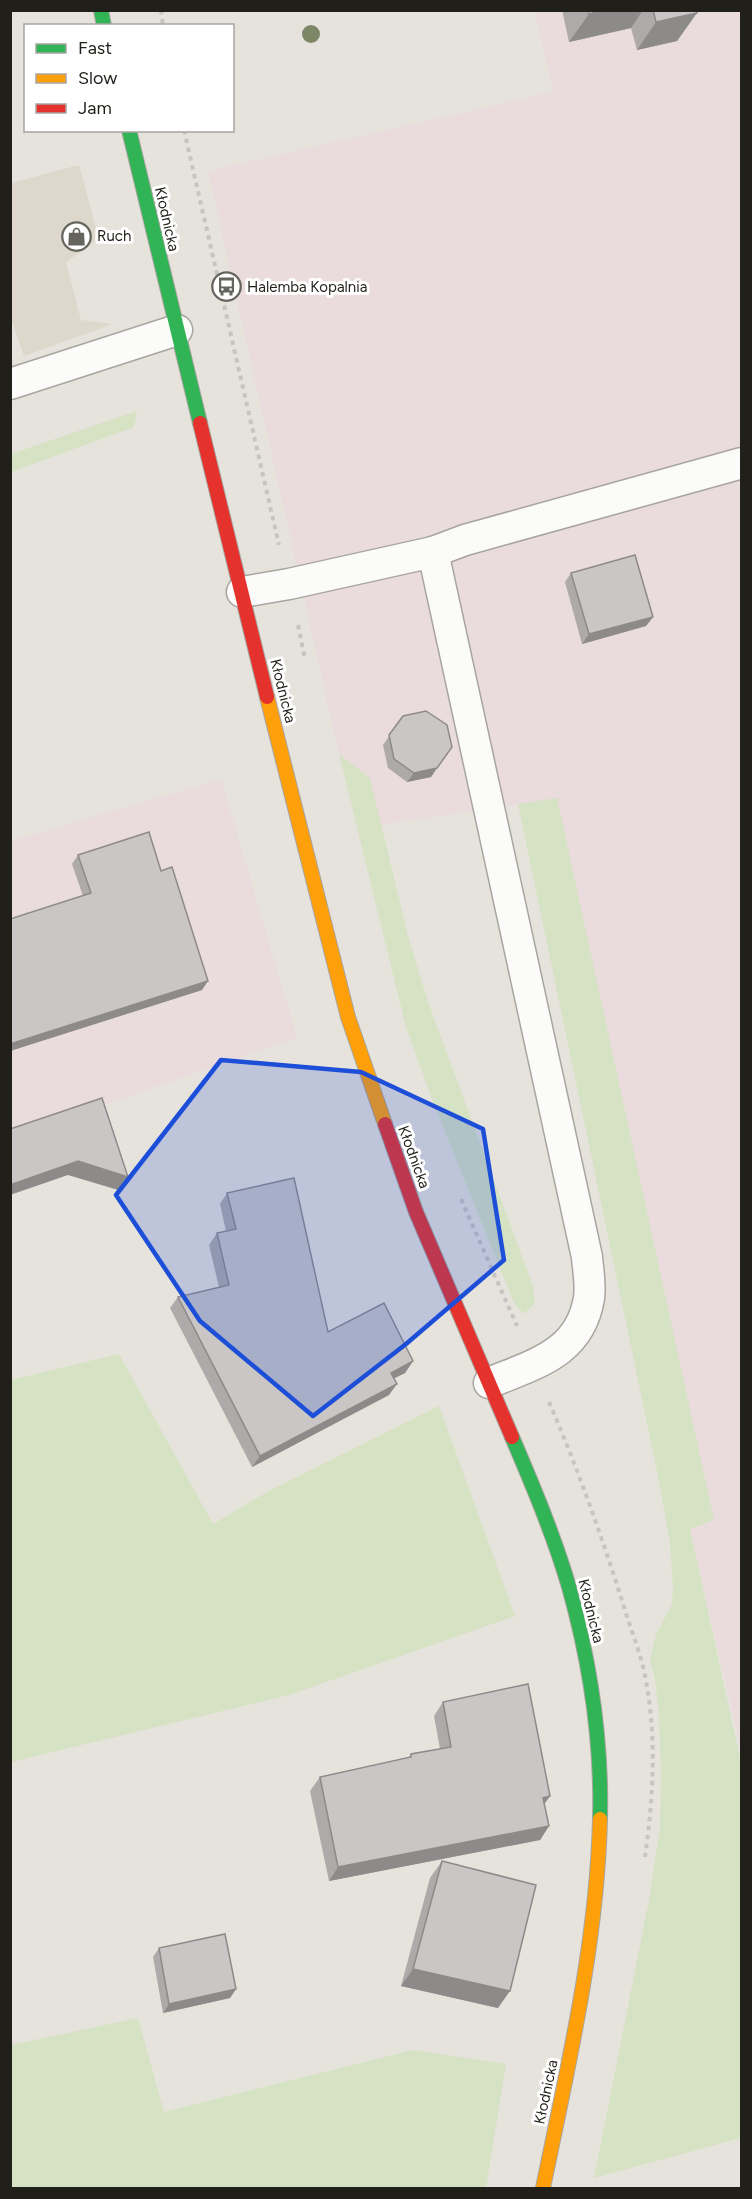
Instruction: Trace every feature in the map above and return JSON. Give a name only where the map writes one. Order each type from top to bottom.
[{"type":"street","name":"Kłodnicka","points":[[129,132],[348,1017],[416,1212],[543,1511],[569,1587],[587,1664],[601,1791],[599,1865],[584,1986],[543,2188]]},
{"type":"lane","points":[[10,384],[177,330]]},
{"type":"lane","points":[[242,592],[289,584],[433,552],[465,540],[741,463]]},
{"type":"lane","points":[[433,552],[587,1257],[589,1282],[589,1298],[580,1324],[563,1349],[551,1357],[489,1383]]},
{"type":"path","points":[[184,132],[230,334]]},
{"type":"highlighted area","points":[[221,1060],[361,1072],[483,1129],[504,1260],[406,1344],[313,1416],[200,1321],[116,1195]]},
{"type":"shaded area","points":[[535,11],[741,11],[741,1751],[690,1528],[714,1520],[557,799],[380,825],[370,778],[339,754],[208,171],[553,92]]},
{"type":"shaded area","points":[[79,165],[99,239],[66,262],[81,320],[113,324],[24,356],[11,318],[11,183]]},
{"type":"shaded area","points":[[221,779],[297,1038],[11,1137],[11,841]]},
{"type":"green space","points":[[137,411],[134,427],[11,472],[11,454]]},
{"type":"green space","points":[[339,754],[370,778],[408,936],[428,1002],[533,1286],[535,1304],[523,1314],[514,1303],[433,1102],[406,1027]]},
{"type":"green space","points":[[557,798],[714,1520],[690,1529],[741,1763],[741,2138],[594,2178],[649,1900],[660,1828],[659,1715],[655,1679],[650,1660],[656,1635],[672,1604],[673,1586],[670,1543],[658,1476],[518,804]]},
{"type":"green space","points":[[119,1354],[213,1524],[267,1492],[439,1406],[515,1616],[289,1695],[11,1762],[11,1380]]},
{"type":"green space","points":[[138,2018],[164,2112],[413,2050],[506,2064],[486,2188],[11,2188],[11,2045]]},
{"type":"building","points":[[588,10],[603,10],[589,14]]},
{"type":"building","points":[[653,10],[696,10],[697,13],[656,22]]},
{"type":"building","points":[[635,555],[653,617],[589,634],[571,573]]},
{"type":"building","points":[[426,711],[447,725],[452,747],[437,768],[414,773],[394,759],[389,735],[403,716]]},
{"type":"building","points":[[149,832],[161,871],[172,867],[208,981],[10,1044],[10,919],[91,893],[78,855]]},
{"type":"building","points":[[102,1098],[128,1177],[78,1161],[10,1185],[10,1129]]},
{"type":"building","points":[[294,1178],[328,1332],[384,1303],[413,1361],[391,1373],[397,1384],[260,1456],[178,1297],[229,1285],[217,1233],[236,1229],[227,1193]]},
{"type":"building","points":[[528,1684],[550,1796],[543,1798],[549,1826],[338,1867],[320,1777],[411,1757],[411,1754],[451,1747],[443,1702]]},
{"type":"building","points":[[442,1861],[536,1885],[510,1991],[413,1969]]},
{"type":"building","points":[[225,1934],[236,1989],[169,2004],[159,1948]]},
{"type":"traffic: fast","points":[[101,10],[104,24]]},
{"type":"traffic: fast","points":[[129,132],[200,423]]},
{"type":"traffic: fast","points":[[512,1437],[550,1530],[569,1587],[583,1644],[597,1731],[600,1819]]},
{"type":"traffic: slow","points":[[267,697],[348,1017],[385,1124]]},
{"type":"traffic: slow","points":[[543,2188],[580,2005],[598,1866],[600,1819]]},
{"type":"traffic: jam","points":[[200,423],[267,697]]},
{"type":"traffic: jam","points":[[385,1124],[416,1212],[512,1437]]},
{"type":"place","name":"Ruch","points":[[76,236]]},
{"type":"place","name":"Halemba Kopalnia","points":[[226,287]]}]
